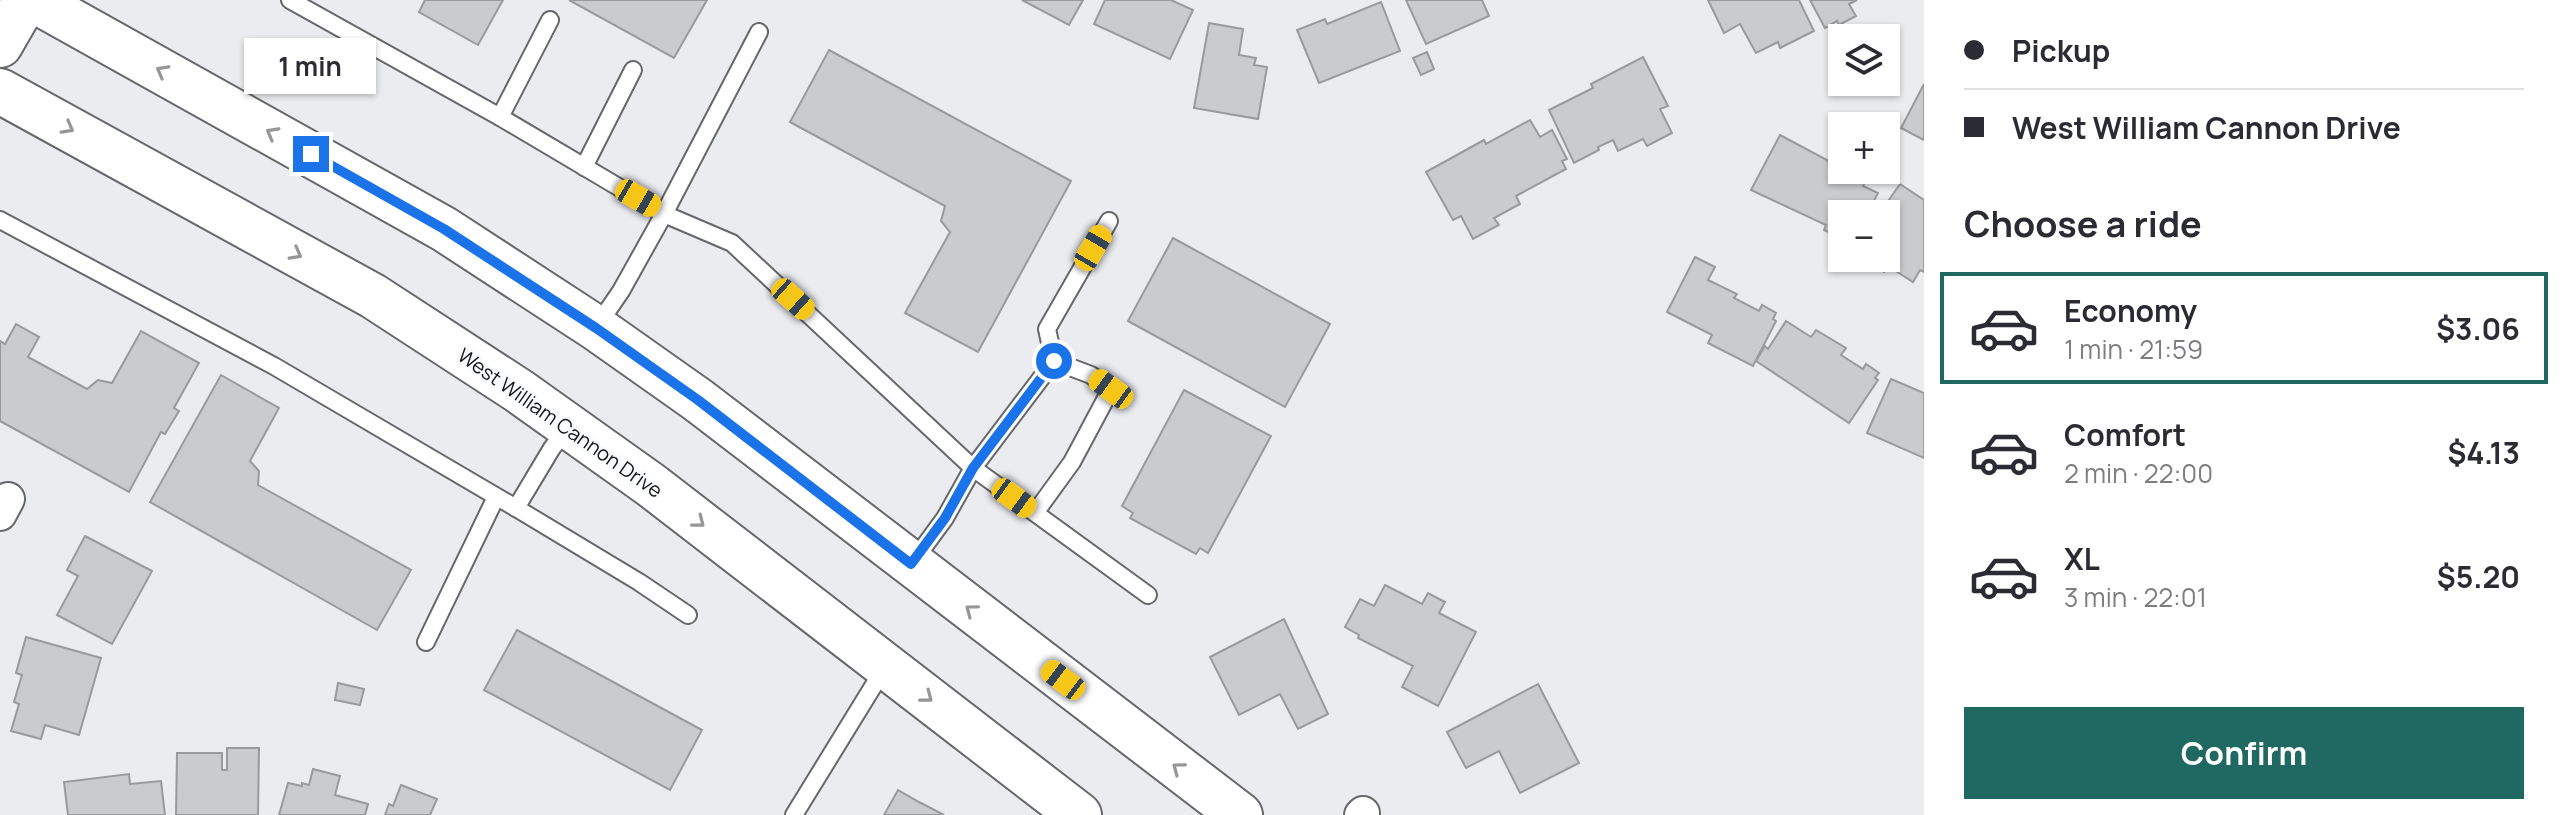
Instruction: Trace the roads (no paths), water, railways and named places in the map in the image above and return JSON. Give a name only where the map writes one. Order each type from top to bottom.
[{"type":"main road","points":[[0,45],[26,0]]},
{"type":"main road","points":[[34,0],[444,229],[596,328],[698,400],[1240,815]]},
{"type":"main road","name":"West William Cannon Drive","points":[[0,91],[373,296],[519,391],[651,485],[1079,815]]},
{"type":"lane","points":[[290,0],[500,117],[664,214],[732,243],[973,468],[1148,595]]},
{"type":"lane","points":[[500,117],[550,20]]},
{"type":"lane","points":[[596,328],[621,291],[664,214],[759,32]]},
{"type":"lane","points":[[584,167],[633,70]]},
{"type":"lane","points":[[0,220],[274,366],[516,508],[688,615]]},
{"type":"lane","points":[[911,564],[945,518],[973,468],[1054,361],[1047,329],[1109,221]]},
{"type":"lane","points":[[1035,513],[1072,462],[1111,389],[1091,375],[1054,361]]},
{"type":"lane","points":[[516,508],[569,426]]},
{"type":"lane","points":[[426,642],[496,497]]},
{"type":"lane","points":[[794,815],[886,666]]}]
